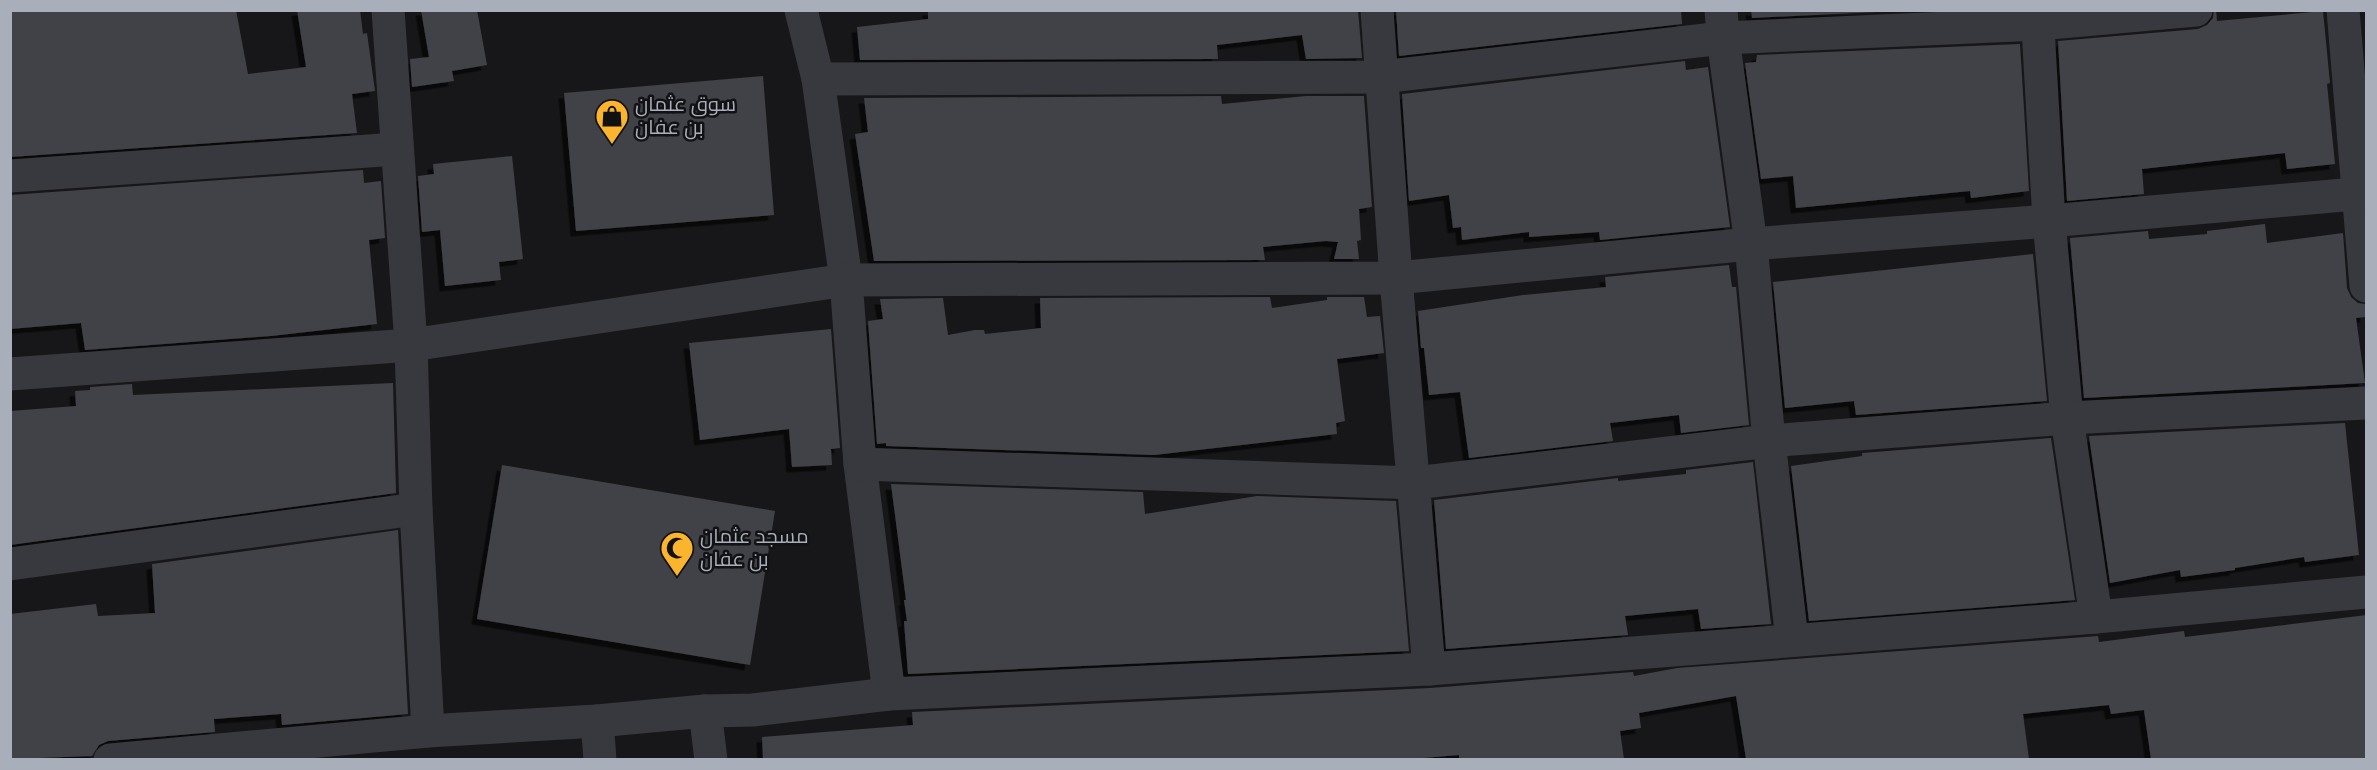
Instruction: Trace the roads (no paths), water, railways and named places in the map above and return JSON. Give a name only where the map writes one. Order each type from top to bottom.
[{"type":"street","points":[[388,10],[411,345],[416,509],[428,731]]},
{"type":"street","points":[[801,10],[818,79],[846,280],[860,464],[889,694]]},
{"type":"street","points":[[1377,10],[1396,278],[1429,669]]},
{"type":"street","points":[[818,79],[1381,77],[1722,24],[2037,17],[2196,10]]},
{"type":"street","points":[[2343,10],[2362,194],[2367,286]]},
{"type":"street","points":[[2037,17],[2049,221],[2067,418],[2096,617]]},
{"type":"street","points":[[1722,24],[1751,244],[1792,639]]},
{"type":"street","points":[[10,176],[397,149]]},
{"type":"street","points":[[10,374],[411,345],[846,280],[1396,278],[1751,244],[2362,194]]},
{"type":"street","points":[[860,464],[1415,483],[1770,441],[2067,418],[2367,403]]},
{"type":"street","points":[[10,564],[416,509]]},
{"type":"street","points":[[110,759],[428,731],[597,721],[705,711],[753,710],[889,694],[1429,669],[2096,617],[2367,592]]},
{"type":"street","points":[[705,711],[711,759]]},
{"type":"street","points":[[597,721],[600,759]]},
{"type":"place","name":"سوق عثمان بن عفان","points":[[612,145]]},
{"type":"place","name":"مسجد عثمان بن عفان","points":[[677,577]]}]
